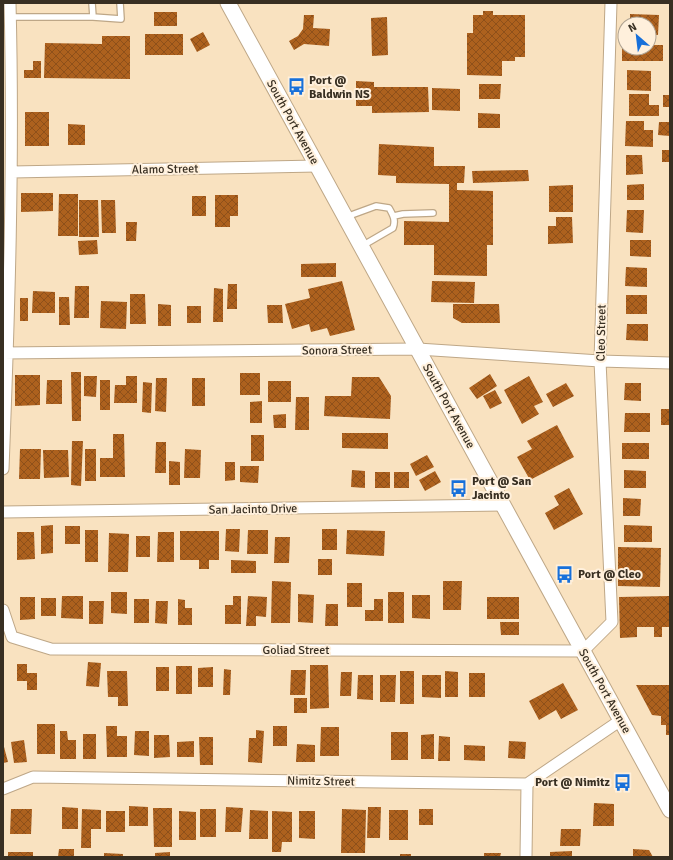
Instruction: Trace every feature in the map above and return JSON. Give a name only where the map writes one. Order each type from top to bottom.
[{"type":"main road","name":"South Port Avenue","points":[[228,3],[670,810]]},
{"type":"street","points":[[3,469],[5,354],[12,172],[10,3]]},
{"type":"street","name":"Cleo Street","points":[[583,651],[612,622],[600,361],[611,3]]},
{"type":"street","name":"Alamo Street","points":[[12,172],[318,166]]},
{"type":"street","name":"Sonora Street","points":[[5,354],[418,349],[600,361],[670,363]]},
{"type":"street","name":"San Jacinto Drive","points":[[3,512],[503,505]]},
{"type":"street","name":"Goliad Street","points":[[3,610],[12,638],[51,649],[583,651]]},
{"type":"street","points":[[526,857],[527,784],[621,720]]},
{"type":"street","name":"Nimitz Street","points":[[3,790],[34,777],[527,784]]},
{"type":"lane","points":[[92,3],[93,17]]},
{"type":"lane","points":[[10,17],[93,17],[121,19],[120,3]]},
{"type":"lane","points":[[346,217],[376,206],[389,208],[394,216],[395,223],[393,228],[361,246]]},
{"type":"lane","points":[[394,216],[403,214],[433,213]]},
{"type":"building","points":[[483,11],[493,11],[493,15],[525,15],[525,57],[515,57],[515,61],[502,61],[502,76],[467,75],[467,33],[473,33],[473,15],[483,15]]},
{"type":"building","points":[[154,12],[177,12],[177,26],[154,26]]},
{"type":"building","points":[[630,14],[659,15],[658,35],[657,16],[630,16]]},
{"type":"building","points":[[304,15],[314,15],[313,28],[330,29],[329,46],[304,44],[294,50],[289,41],[298,36],[303,29]]},
{"type":"building","points":[[387,17],[388,55],[372,56],[371,18]]},
{"type":"building","points":[[203,32],[210,45],[197,52],[190,39]]},
{"type":"building","points":[[145,34],[183,34],[183,55],[145,55]]},
{"type":"building","points":[[102,36],[130,36],[130,79],[44,78],[45,43],[102,44]]},
{"type":"building","points":[[657,45],[663,45],[663,61],[622,61],[622,56],[657,56]]},
{"type":"building","points":[[33,61],[41,61],[41,78],[24,78],[24,70],[33,70]]},
{"type":"building","points":[[627,70],[651,71],[651,91],[627,90]]},
{"type":"building","points":[[356,81],[374,82],[374,87],[428,87],[429,112],[372,113],[372,106],[356,106]]},
{"type":"building","points":[[479,84],[501,84],[500,99],[479,99]]},
{"type":"building","points":[[432,88],[460,89],[460,111],[432,110]]},
{"type":"building","points":[[629,94],[649,94],[649,105],[659,105],[659,116],[629,116]]},
{"type":"building","points":[[663,95],[670,95],[670,107],[663,107]]},
{"type":"building","points":[[25,112],[49,112],[49,146],[25,146]]},
{"type":"building","points":[[478,113],[500,114],[500,128],[478,128]]},
{"type":"building","points":[[626,121],[644,121],[644,130],[653,130],[653,147],[625,146]]},
{"type":"building","points":[[659,122],[670,122],[670,136],[658,135]]},
{"type":"building","points":[[68,124],[85,125],[85,145],[68,145]]},
{"type":"building","points":[[379,144],[434,147],[434,166],[465,166],[464,183],[457,183],[457,190],[493,191],[493,245],[487,245],[487,276],[434,275],[434,245],[404,245],[404,221],[449,222],[449,184],[396,183],[396,176],[378,175]]},
{"type":"building","points":[[662,150],[670,150],[670,162],[662,162]]},
{"type":"building","points":[[626,155],[642,155],[643,174],[626,175]]},
{"type":"building","points":[[528,170],[529,181],[473,183],[472,171]]},
{"type":"building","points":[[644,184],[644,200],[627,200],[627,185]]},
{"type":"building","points":[[573,185],[573,212],[549,212],[549,186]]},
{"type":"building","points":[[21,193],[53,193],[53,211],[21,212]]},
{"type":"building","points":[[59,194],[78,194],[78,236],[58,236]]},
{"type":"building","points":[[215,195],[238,195],[238,216],[230,216],[230,227],[215,227]]},
{"type":"building","points":[[192,196],[206,196],[206,216],[192,216]]},
{"type":"building","points":[[79,200],[98,200],[99,237],[79,237]]},
{"type":"building","points":[[101,200],[115,200],[116,233],[102,233]]},
{"type":"building","points":[[627,210],[644,210],[643,233],[626,232]]},
{"type":"building","points":[[556,217],[572,217],[573,243],[548,244],[548,226],[556,226]]},
{"type":"building","points":[[126,222],[137,222],[136,241],[126,241]]},
{"type":"building","points":[[97,240],[98,254],[79,255],[78,241]]},
{"type":"building","points":[[630,240],[651,240],[651,257],[630,256]]},
{"type":"building","points":[[336,263],[336,277],[301,277],[301,264]]},
{"type":"building","points":[[626,267],[647,268],[647,287],[625,286]]},
{"type":"building","points":[[342,281],[355,330],[330,336],[327,328],[311,332],[309,324],[292,329],[285,304],[310,298],[308,289]]},
{"type":"building","points":[[432,281],[475,282],[474,303],[431,302]]},
{"type":"building","points":[[228,284],[237,284],[237,309],[227,309]]},
{"type":"building","points":[[75,286],[89,286],[89,318],[74,318]]},
{"type":"building","points":[[214,288],[223,289],[223,322],[213,322]]},
{"type":"building","points":[[33,291],[55,292],[55,313],[32,313]]},
{"type":"building","points":[[130,294],[145,294],[146,324],[130,324]]},
{"type":"building","points":[[626,295],[647,295],[647,314],[626,314]]},
{"type":"building","points":[[59,297],[69,297],[70,325],[59,325]]},
{"type":"building","points":[[20,298],[28,298],[28,321],[20,321]]},
{"type":"building","points":[[101,301],[127,302],[126,329],[100,328]]},
{"type":"building","points":[[158,304],[171,305],[171,326],[158,326]]},
{"type":"building","points":[[453,304],[499,304],[500,323],[462,323],[453,318]]},
{"type":"building","points":[[267,305],[282,305],[283,323],[268,323]]},
{"type":"building","points":[[187,306],[201,306],[201,323],[187,323]]},
{"type":"building","points":[[627,324],[648,324],[648,341],[626,340]]},
{"type":"building","points":[[71,372],[81,372],[81,421],[72,421]]},
{"type":"building","points":[[240,373],[260,373],[260,395],[240,395]]},
{"type":"building","points":[[490,374],[497,386],[477,399],[469,388]]},
{"type":"building","points":[[15,375],[40,375],[40,405],[15,406]]},
{"type":"building","points":[[84,376],[97,376],[96,397],[84,396]]},
{"type":"building","points":[[126,376],[137,376],[137,403],[114,403],[115,385],[126,385]]},
{"type":"building","points":[[529,376],[543,402],[534,406],[539,414],[522,424],[504,390]]},
{"type":"building","points":[[352,377],[379,377],[391,396],[390,419],[324,416],[325,396],[351,396]]},
{"type":"building","points":[[156,378],[167,378],[166,412],[155,411]]},
{"type":"building","points":[[192,378],[205,378],[205,406],[192,406]]},
{"type":"building","points":[[47,380],[62,380],[62,404],[46,404]]},
{"type":"building","points":[[100,380],[110,380],[110,410],[100,410]]},
{"type":"building","points":[[268,381],[291,381],[291,402],[268,402]]},
{"type":"building","points":[[143,382],[152,383],[151,413],[142,412]]},
{"type":"building","points":[[566,383],[574,396],[553,407],[546,394]]},
{"type":"building","points":[[625,383],[641,383],[641,401],[624,400]]},
{"type":"building","points":[[495,390],[502,403],[490,409],[483,396]]},
{"type":"building","points":[[296,397],[309,397],[309,430],[295,430]]},
{"type":"building","points":[[262,401],[262,423],[250,423],[250,402]]},
{"type":"building","points":[[661,409],[670,409],[670,425],[661,425]]},
{"type":"building","points":[[625,413],[650,413],[650,432],[624,432]]},
{"type":"building","points":[[286,414],[286,428],[274,428],[273,415]]},
{"type":"building","points":[[557,425],[574,457],[530,480],[517,457],[532,449],[527,441]]},
{"type":"building","points":[[342,433],[388,433],[388,449],[342,448]]},
{"type":"building","points":[[113,434],[124,434],[125,477],[100,477],[100,458],[113,458]]},
{"type":"building","points":[[251,435],[264,435],[264,461],[251,461]]},
{"type":"building","points":[[72,441],[83,441],[81,486],[71,485]]},
{"type":"building","points":[[156,442],[166,442],[166,473],[155,473]]},
{"type":"building","points":[[622,443],[649,443],[649,459],[622,459]]},
{"type":"building","points":[[20,449],[41,449],[40,479],[19,479]]},
{"type":"building","points":[[85,449],[96,449],[96,481],[85,481]]},
{"type":"building","points":[[185,449],[201,450],[200,478],[184,478]]},
{"type":"building","points":[[43,450],[68,450],[69,477],[44,478]]},
{"type":"building","points":[[427,455],[434,467],[416,476],[410,464]]},
{"type":"building","points":[[169,461],[180,462],[180,485],[169,485]]},
{"type":"building","points":[[225,462],[235,462],[235,480],[225,481]]},
{"type":"building","points":[[240,466],[259,466],[258,483],[240,482]]},
{"type":"building","points":[[352,470],[365,471],[365,488],[351,487]]},
{"type":"building","points":[[624,470],[646,471],[646,488],[624,488]]},
{"type":"building","points":[[435,471],[441,482],[425,491],[419,480]]},
{"type":"building","points":[[375,472],[390,472],[390,488],[375,488]]},
{"type":"building","points":[[394,472],[409,472],[409,488],[394,488]]},
{"type":"building","points":[[569,488],[583,514],[554,530],[545,513],[559,505],[554,496]]},
{"type":"building","points":[[623,498],[641,499],[640,516],[623,516]]},
{"type":"building","points":[[53,525],[53,553],[41,554],[41,526]]},
{"type":"building","points":[[624,525],[652,526],[652,542],[624,542]]},
{"type":"building","points":[[65,526],[80,526],[80,544],[65,544]]},
{"type":"building","points":[[226,529],[240,529],[239,552],[225,551]]},
{"type":"building","points":[[322,529],[337,529],[337,550],[322,550]]},
{"type":"building","points":[[85,530],[98,530],[98,562],[85,562]]},
{"type":"building","points":[[248,530],[268,530],[268,554],[247,554]]},
{"type":"building","points":[[347,530],[385,531],[384,556],[346,554]]},
{"type":"building","points":[[180,531],[219,531],[219,560],[209,560],[209,569],[199,569],[199,560],[180,560]]},
{"type":"building","points":[[17,532],[34,532],[35,559],[17,560]]},
{"type":"building","points":[[158,532],[174,532],[174,562],[157,562]]},
{"type":"building","points":[[109,533],[129,534],[128,572],[108,572]]},
{"type":"building","points":[[136,536],[150,536],[150,557],[136,557]]},
{"type":"building","points":[[275,537],[290,537],[289,563],[274,563]]},
{"type":"building","points":[[618,547],[661,548],[660,587],[618,586]]},
{"type":"building","points":[[318,559],[332,559],[332,575],[318,575]]},
{"type":"building","points":[[231,560],[256,561],[256,573],[231,573]]},
{"type":"building","points":[[272,581],[291,582],[290,623],[271,623]]},
{"type":"building","points":[[443,581],[462,581],[461,610],[443,610]]},
{"type":"building","points":[[347,583],[362,583],[362,607],[347,607]]},
{"type":"building","points":[[111,592],[127,592],[127,614],[111,613]]},
{"type":"building","points":[[388,592],[404,592],[404,623],[388,623]]},
{"type":"building","points":[[298,594],[314,595],[313,623],[298,622]]},
{"type":"building","points":[[412,595],[430,595],[430,619],[412,618]]},
{"type":"building","points":[[62,596],[83,596],[83,619],[61,618]]},
{"type":"building","points":[[233,596],[241,596],[241,624],[225,624],[225,605],[233,605]]},
{"type":"building","points":[[248,596],[267,597],[266,617],[256,616],[256,626],[246,626]]},
{"type":"building","points":[[670,596],[670,627],[662,627],[662,637],[654,637],[654,627],[637,627],[637,637],[620,638],[619,597]]},
{"type":"building","points":[[20,597],[35,597],[35,619],[20,620]]},
{"type":"building","points":[[487,597],[519,597],[519,619],[487,619]]},
{"type":"building","points":[[41,598],[56,598],[56,616],[41,616]]},
{"type":"building","points":[[134,599],[149,599],[149,623],[134,623]]},
{"type":"building","points":[[178,599],[185,600],[185,608],[192,608],[192,625],[178,625]]},
{"type":"building","points":[[374,599],[383,599],[383,621],[365,621],[365,610],[374,610]]},
{"type":"building","points":[[89,601],[104,601],[103,624],[89,624]]},
{"type":"building","points":[[156,601],[168,601],[167,624],[155,623]]},
{"type":"building","points":[[326,604],[338,604],[338,626],[325,626]]},
{"type":"building","points":[[500,622],[519,622],[519,635],[501,635]]},
{"type":"building","points":[[88,662],[101,663],[99,687],[86,686]]},
{"type":"building","points":[[17,664],[27,664],[27,673],[37,673],[37,690],[27,690],[27,681],[17,681]]},
{"type":"building","points":[[310,665],[328,665],[329,708],[310,709]]},
{"type":"building","points":[[176,666],[192,666],[192,694],[176,694]]},
{"type":"building","points":[[156,667],[169,667],[169,691],[156,691]]},
{"type":"building","points":[[213,667],[213,687],[198,687],[198,668]]},
{"type":"building","points":[[224,669],[231,670],[230,695],[223,695]]},
{"type":"building","points":[[291,670],[306,670],[305,695],[290,695]]},
{"type":"building","points":[[107,671],[127,671],[128,706],[118,706],[118,697],[108,697]]},
{"type":"building","points":[[400,671],[414,671],[414,704],[400,704]]},
{"type":"building","points":[[445,671],[458,672],[458,697],[445,697]]},
{"type":"building","points":[[341,672],[352,672],[351,696],[340,696]]},
{"type":"building","points":[[469,673],[485,673],[485,697],[469,697]]},
{"type":"building","points":[[358,675],[373,675],[373,700],[357,699]]},
{"type":"building","points":[[380,675],[396,675],[395,702],[380,702]]},
{"type":"building","points":[[422,675],[441,675],[441,698],[422,697]]},
{"type":"building","points":[[563,683],[578,710],[561,719],[556,710],[539,720],[529,701]]},
{"type":"building","points":[[636,685],[670,685],[670,735],[666,735],[666,725],[661,725],[661,716],[652,715]]},
{"type":"building","points":[[294,698],[307,698],[307,713],[294,713]]},
{"type":"building","points":[[37,724],[55,724],[55,754],[37,754]]},
{"type":"building","points":[[106,726],[117,726],[117,736],[127,736],[127,757],[107,757]]},
{"type":"building","points":[[273,726],[287,726],[287,746],[273,746]]},
{"type":"building","points":[[321,727],[339,727],[339,756],[320,756]]},
{"type":"building","points":[[256,730],[264,731],[262,763],[248,762],[249,738],[256,738]]},
{"type":"building","points":[[60,731],[67,731],[68,740],[76,740],[76,759],[60,759]]},
{"type":"building","points":[[135,731],[149,731],[149,756],[134,755]]},
{"type":"building","points":[[391,732],[408,732],[408,760],[391,760]]},
{"type":"building","points":[[83,734],[96,734],[96,759],[83,759]]},
{"type":"building","points":[[434,734],[434,759],[421,759],[421,735]]},
{"type":"building","points":[[154,735],[169,735],[170,757],[154,758]]},
{"type":"building","points":[[439,736],[450,737],[450,761],[438,761]]},
{"type":"building","points":[[199,737],[213,737],[213,765],[200,765]]},
{"type":"building","points":[[24,740],[27,762],[14,763],[11,742]]},
{"type":"building","points":[[194,741],[194,757],[177,757],[177,742]]},
{"type":"building","points":[[509,741],[526,742],[525,759],[508,758]]},
{"type":"building","points":[[3,743],[8,762],[3,763]]},
{"type":"building","points":[[297,744],[315,745],[315,762],[296,762]]},
{"type":"building","points":[[464,745],[485,746],[485,761],[464,760]]},
{"type":"building","points":[[594,803],[614,804],[614,826],[593,826]]},
{"type":"building","points":[[129,806],[148,807],[148,826],[129,826]]},
{"type":"building","points":[[62,807],[78,808],[78,829],[62,829]]},
{"type":"building","points":[[226,807],[243,808],[241,832],[225,832]]},
{"type":"building","points":[[368,807],[381,807],[380,838],[367,838]]},
{"type":"building","points":[[153,808],[172,808],[172,847],[154,847]]},
{"type":"building","points":[[11,809],[32,809],[31,834],[10,834]]},
{"type":"building","points":[[82,809],[101,810],[101,829],[91,829],[91,848],[81,848]]},
{"type":"building","points":[[200,809],[216,809],[216,837],[200,837]]},
{"type":"building","points":[[342,809],[366,810],[365,853],[341,853]]},
{"type":"building","points":[[419,809],[433,809],[433,825],[419,825]]},
{"type":"building","points":[[250,810],[268,811],[268,839],[249,839]]},
{"type":"building","points":[[389,810],[408,810],[408,840],[389,840]]},
{"type":"building","points":[[106,811],[125,811],[125,832],[106,832]]},
{"type":"building","points":[[179,811],[196,812],[196,840],[179,840]]},
{"type":"building","points":[[272,811],[292,812],[292,842],[282,842],[281,852],[272,852]]},
{"type":"building","points":[[299,811],[315,811],[315,839],[299,838]]},
{"type":"building","points":[[561,829],[581,829],[580,846],[560,846]]},
{"type":"building","points":[[59,849],[74,849],[74,857],[58,857]]},
{"type":"building","points":[[633,849],[649,850],[653,857],[633,857]]},
{"type":"building","points":[[572,851],[572,857],[550,857],[550,852]]},
{"type":"building","points":[[8,852],[33,852],[33,857],[8,857]]},
{"type":"building","points":[[170,852],[170,857],[155,857],[155,853]]},
{"type":"building","points":[[104,853],[123,854],[123,857],[104,857]]},
{"type":"building","points":[[484,853],[501,853],[500,857],[484,857]]},
{"type":"building","points":[[400,854],[411,854],[411,857],[400,857]]},
{"type":"place","name":"Port @ Baldwin NS","points":[[296,87]]},
{"type":"place","name":"Port @ San Jacinto","points":[[459,488]]},
{"type":"place","name":"Port @ Cleo","points":[[565,574]]},
{"type":"place","name":"Port @ Nimitz","points":[[623,782]]}]
